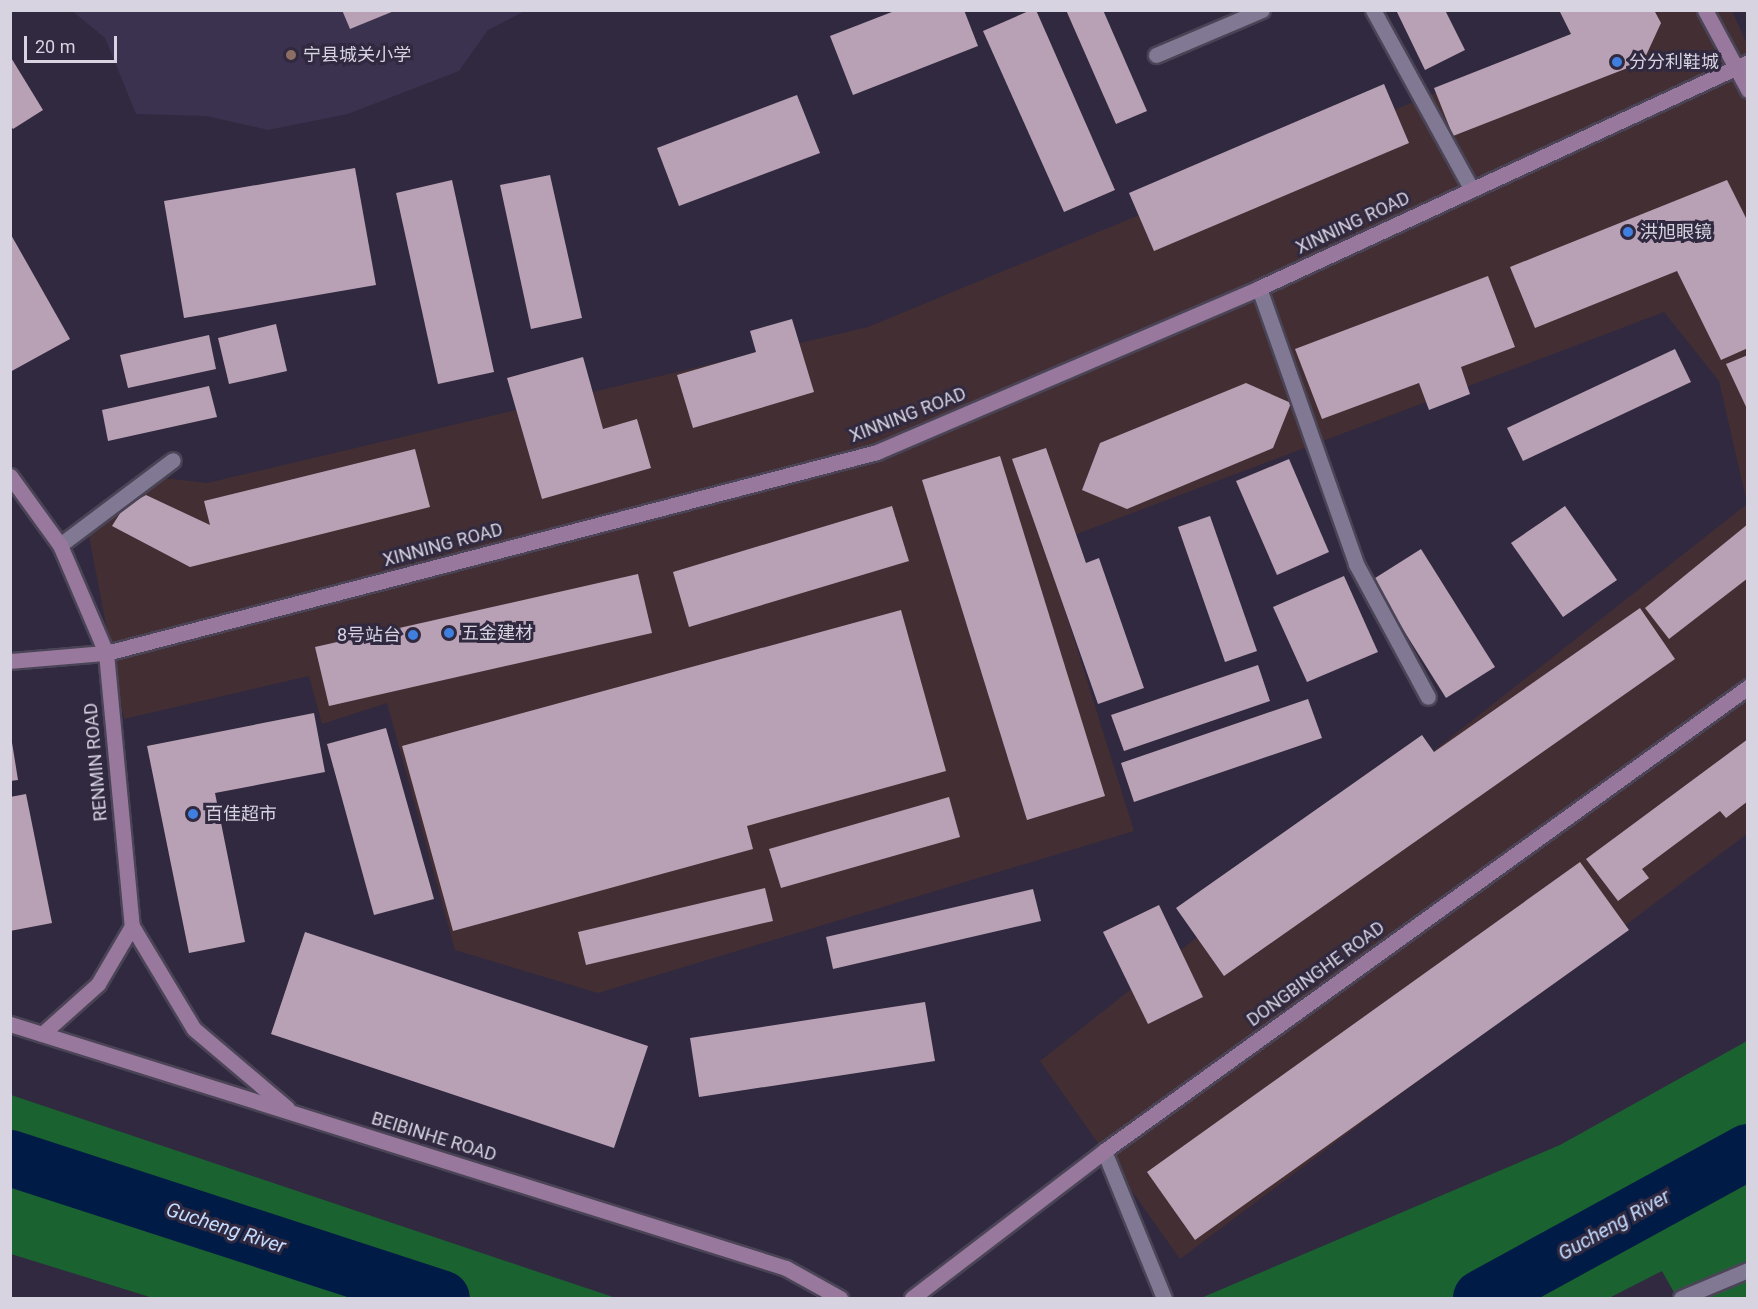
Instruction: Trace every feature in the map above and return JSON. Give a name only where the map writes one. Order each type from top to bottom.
[{"type":"main road","points":[[1705,10],[1742,65],[1748,90]]},
{"type":"main road","name":"XINNING ROAD","points":[[10,661],[105,653],[877,452],[1259,288],[1742,65]]},
{"type":"main road","name":"RENMIN ROAD","points":[[10,476],[60,545],[105,653],[132,926]]},
{"type":"main road","name":"DONGBINGHE ROAD","points":[[912,1299],[1104,1151],[1748,687]]},
{"type":"main road","points":[[42,1034],[98,984],[132,926],[194,1029],[294,1114]]},
{"type":"main road","name":"BEIBINHE ROAD","points":[[10,1024],[786,1268],[840,1299]]},
{"type":"street","points":[[1156,55],[1262,10]]},
{"type":"street","points":[[1373,10],[1472,190]]},
{"type":"street","points":[[1259,288],[1356,564],[1428,697]]},
{"type":"street","points":[[60,545],[173,460]]},
{"type":"street","points":[[1104,1151],[1161,1293]]},
{"type":"street","points":[[1681,1299],[1748,1270]]},
{"type":"shaded area","name":"宁县城关小学","points":[[72,11],[525,11],[488,30],[459,71],[348,114],[268,130],[206,116],[136,114],[105,38]]},
{"type":"shaded area","points":[[1634,11],[1732,11],[1747,44],[1747,503],[1719,381],[1664,312],[1045,546],[1134,831],[598,993],[455,950],[387,703],[322,724],[309,676],[124,719],[89,536],[155,477],[207,483],[868,327]]},
{"type":"shaded area","points":[[1747,504],[1747,834],[1180,1259],[1040,1061]]},
{"type":"green space","points":[[1747,1041],[1747,1298],[1677,1298],[1662,1271],[1609,1298],[1201,1298],[1560,1145]]},
{"type":"green space","points":[[11,1095],[616,1298],[153,1298],[11,1254]]},
{"type":"building","points":[[342,10],[394,10],[394,11],[350,29]]},
{"type":"building","points":[[897,10],[964,10],[978,46],[853,95],[830,36]]},
{"type":"building","points":[[1031,10],[1036,10],[1115,190],[1064,212],[983,31]]},
{"type":"building","points":[[1066,10],[1103,10],[1147,111],[1116,124]]},
{"type":"building","points":[[1396,10],[1445,10],[1465,50],[1425,70]]},
{"type":"building","points":[[1559,10],[1654,10],[1661,23],[1643,62],[1453,136],[1434,88],[1571,34]]},
{"type":"building","points":[[10,56],[43,110],[13,129],[10,125]]},
{"type":"building","points":[[1384,84],[1409,143],[1154,251],[1129,193]]},
{"type":"building","points":[[797,95],[820,153],[679,206],[657,148]]},
{"type":"building","points":[[355,168],[376,285],[184,318],[164,201]]},
{"type":"building","points":[[550,175],[582,318],[531,329],[500,185]]},
{"type":"building","points":[[452,180],[494,372],[438,384],[396,193]]},
{"type":"building","points":[[1727,180],[1748,222],[1748,348],[1721,360],[1677,271],[1535,328],[1510,267]]},
{"type":"building","points":[[10,233],[70,339],[10,372]]},
{"type":"building","points":[[1488,276],[1515,347],[1461,367],[1470,394],[1429,410],[1419,383],[1322,419],[1295,349]]},
{"type":"building","points":[[792,319],[814,392],[693,428],[677,375],[756,352],[750,331]]},
{"type":"building","points":[[276,324],[287,371],[229,384],[218,338]]},
{"type":"building","points":[[209,335],[216,369],[128,388],[120,355]]},
{"type":"building","points":[[1675,349],[1691,382],[1523,461],[1507,428]]},
{"type":"building","points":[[1748,355],[1748,411],[1726,364]]},
{"type":"building","points":[[583,357],[603,429],[637,419],[651,468],[542,499],[507,378]]},
{"type":"building","points":[[1246,383],[1291,403],[1273,448],[1127,509],[1082,490],[1100,443]]},
{"type":"building","points":[[209,386],[217,417],[108,441],[102,410]]},
{"type":"building","points":[[1046,448],[1086,563],[1099,558],[1144,688],[1098,704],[1012,459]]},
{"type":"building","points":[[415,449],[430,507],[190,567],[112,526],[124,507],[146,495],[210,525],[204,501]]},
{"type":"building","points":[[1000,456],[1105,796],[1027,820],[922,480]]},
{"type":"building","points":[[1289,459],[1329,552],[1277,575],[1236,481]]},
{"type":"building","points":[[892,506],[909,561],[689,627],[673,572]]},
{"type":"building","points":[[1565,506],[1617,580],[1563,617],[1511,543]]},
{"type":"building","points":[[1210,516],[1257,651],[1225,662],[1178,527]]},
{"type":"building","points":[[1748,524],[1748,578],[1669,639],[1645,608]]},
{"type":"building","points":[[1421,549],[1495,667],[1446,698],[1372,580]]},
{"type":"building","points":[[638,574],[652,633],[329,706],[315,647]]},
{"type":"building","points":[[1344,576],[1378,652],[1307,682],[1273,607]]},
{"type":"building","points":[[1640,608],[1675,659],[1224,976],[1176,908],[1422,735],[1434,752]]},
{"type":"building","points":[[901,610],[946,771],[747,826],[753,849],[453,931],[402,746]]},
{"type":"building","points":[[1258,665],[1270,701],[1124,751],[1111,715]]},
{"type":"building","points":[[1308,699],[1322,738],[1134,802],[1121,763]]},
{"type":"building","points":[[314,713],[325,772],[215,793],[245,942],[189,953],[147,746]]},
{"type":"building","points":[[386,728],[434,899],[374,915],[327,744]]},
{"type":"building","points":[[10,730],[18,780],[10,781]]},
{"type":"building","points":[[1748,739],[1748,801],[1726,818],[1720,811],[1642,869],[1649,878],[1618,901],[1586,859]]},
{"type":"building","points":[[26,794],[52,923],[10,931],[10,797]]},
{"type":"building","points":[[949,797],[960,837],[781,888],[769,849]]},
{"type":"building","points":[[1580,862],[1629,930],[1195,1240],[1147,1172]]},
{"type":"building","points":[[765,888],[773,921],[586,965],[578,932]]},
{"type":"building","points":[[1033,889],[1041,921],[833,969],[826,937]]},
{"type":"building","points":[[1159,905],[1203,997],[1148,1024],[1103,932]]},
{"type":"building","points":[[305,932],[648,1046],[614,1148],[271,1034]]},
{"type":"building","points":[[925,1002],[935,1061],[699,1097],[690,1038]]},
{"type":"waterway","name":"Gucheng River","points":[[1481,1298],[1748,1152]]},
{"type":"waterway","name":"Gucheng River","points":[[10,1158],[442,1298]]},
{"type":"place","name":"宁县城关小学","points":[[291,55]]},
{"type":"place","name":"分分利鞋城","points":[[1617,62]]},
{"type":"place","name":"洪旭眼镜","points":[[1628,232]]},
{"type":"place","name":"五金建材","points":[[449,633]]},
{"type":"place","name":"8号站台","points":[[413,635]]},
{"type":"place","name":"百佳超市","points":[[193,814]]}]
